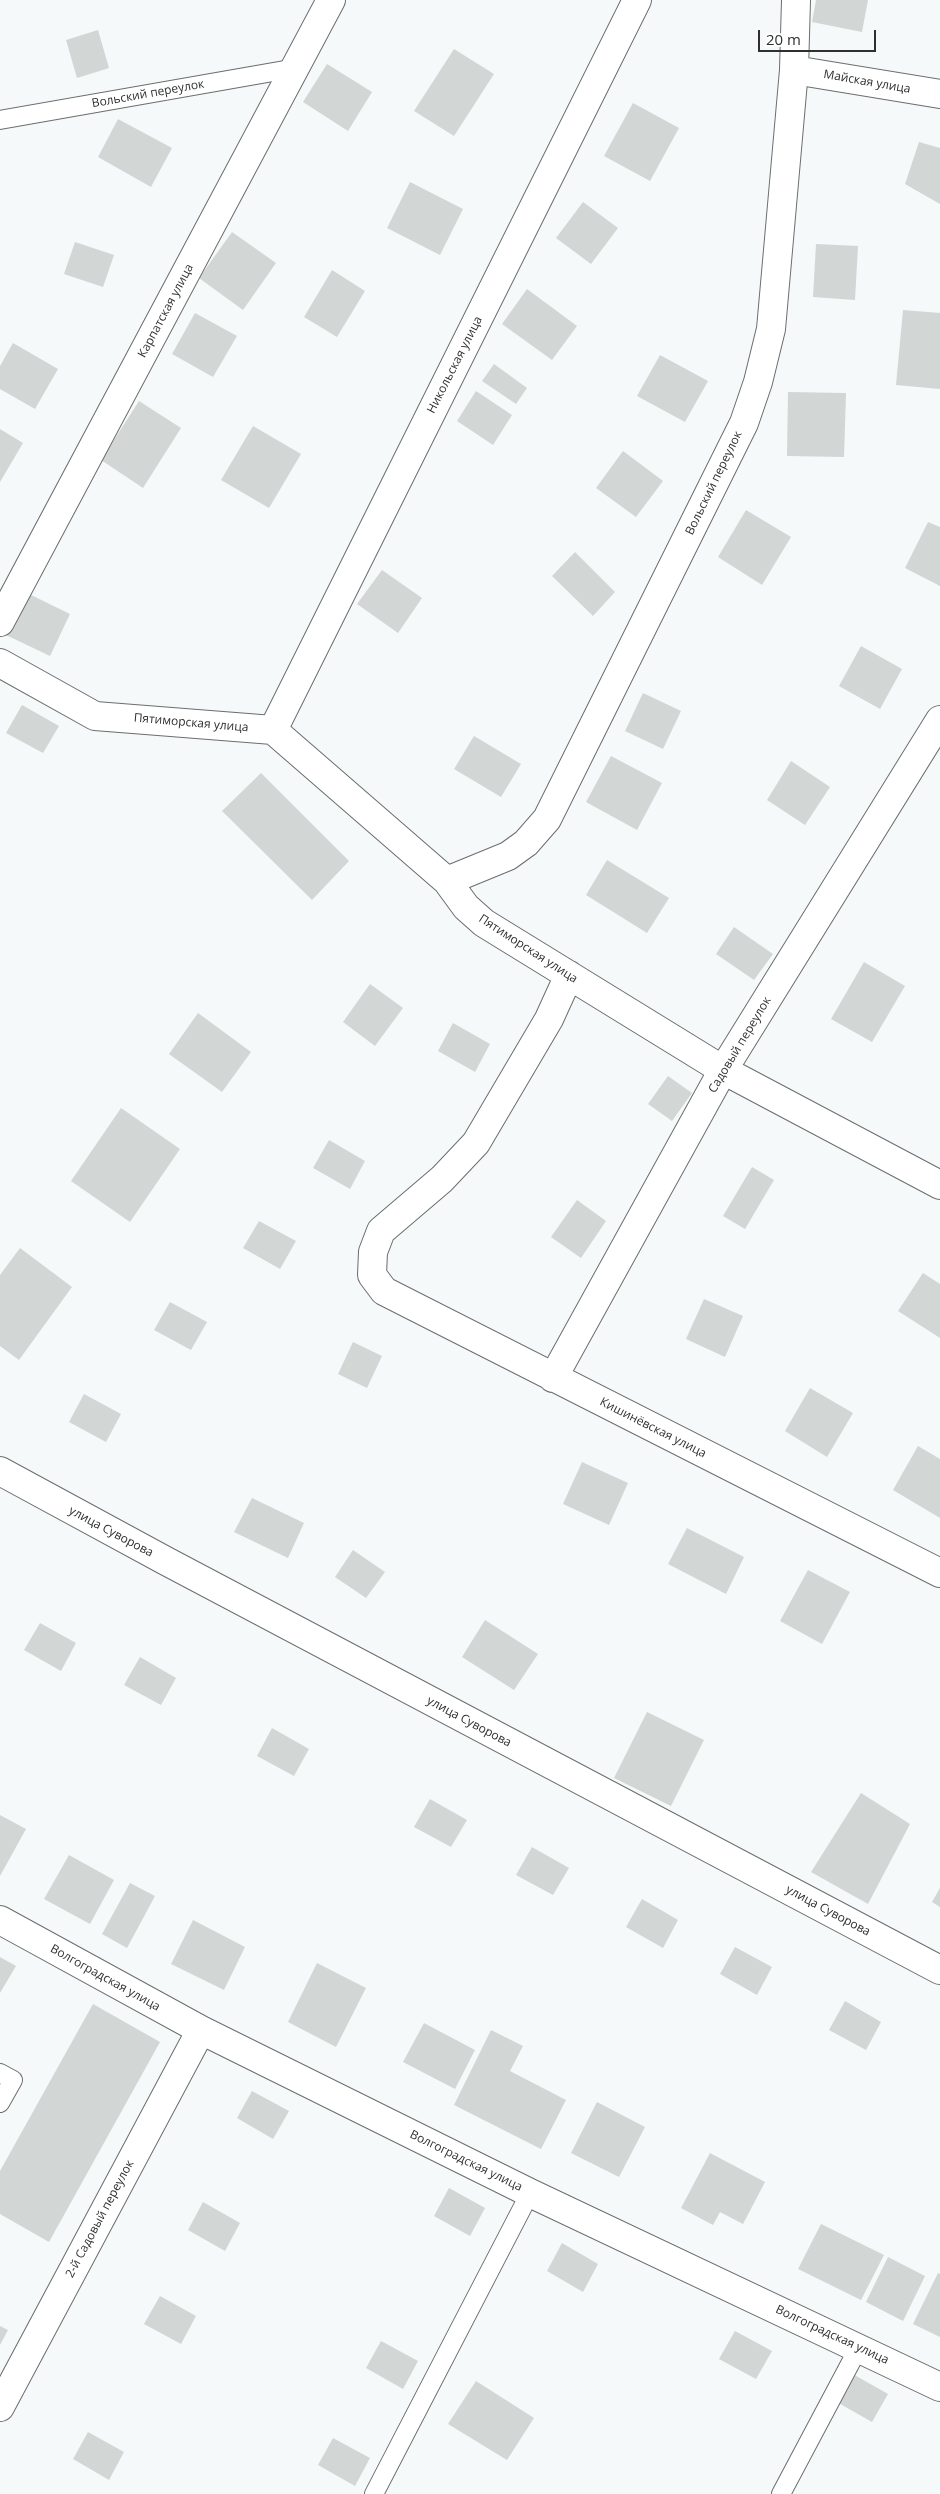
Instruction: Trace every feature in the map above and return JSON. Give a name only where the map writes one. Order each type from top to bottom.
[{"type":"street","name":"Карпатская улица","points":[[0,622],[331,0]]},
{"type":"street","name":"Никольская улица","points":[[273,730],[637,0]]},
{"type":"street","name":"Вольский переулок","points":[[447,881],[508,856],[526,842],[547,819],[744,423],[758,382],[771,329],[794,70],[796,0]]},
{"type":"street","name":"Майская улица","points":[[794,70],[940,94]]},
{"type":"street","name":"Пятиморская улица","points":[[0,663],[95,716],[273,730],[447,881],[466,907],[484,922],[723,1070],[940,1185]]},
{"type":"street","name":"Садовый переулок","points":[[553,1378],[723,1070],[940,720]]},
{"type":"street","name":"Кишинёвская улица","points":[[569,975],[550,1020],[476,1143],[442,1179],[380,1231],[373,1252],[372,1275],[384,1291],[940,1573]]},
{"type":"street","name":"улица Суворова","points":[[0,1471],[166,1562],[940,1970]]},
{"type":"street","name":"Волгоградская улица","points":[[0,1920],[201,2030],[530,2193],[859,2347],[940,2387]]},
{"type":"street","name":"2-й Садовый переулок","points":[[0,2407],[201,2030]]},
{"type":"lane","name":"Вольский переулок","points":[[0,120],[296,68]]},
{"type":"lane","points":[[0,2073],[13,2080],[0,2103]]},
{"type":"lane","points":[[374,2494],[530,2193]]},
{"type":"lane","points":[[781,2494],[859,2347]]},
{"type":"building","points":[[816,0],[868,0],[862,32],[812,22]]},
{"type":"building","points":[[98,30],[109,68],[77,78],[66,40]]},
{"type":"building","points":[[454,49],[494,74],[454,136],[414,111]]},
{"type":"building","points":[[327,64],[372,92],[348,131],[303,102]]},
{"type":"building","points":[[633,103],[679,128],[650,181],[604,156]]},
{"type":"building","points":[[118,119],[172,148],[151,187],[98,157]]},
{"type":"building","points":[[919,142],[940,148],[940,204],[905,184]]},
{"type":"building","points":[[410,182],[463,209],[440,255],[387,228]]},
{"type":"building","points":[[583,202],[618,228],[591,264],[556,238]]},
{"type":"building","points":[[232,232],[276,263],[243,310],[199,278]]},
{"type":"building","points":[[75,242],[114,255],[103,287],[64,274]]},
{"type":"building","points":[[816,244],[858,246],[855,300],[813,297]]},
{"type":"building","points":[[332,270],[365,291],[337,337],[304,317]]},
{"type":"building","points":[[527,289],[577,326],[552,360],[502,324]]},
{"type":"building","points":[[903,310],[940,313],[940,389],[896,385]]},
{"type":"building","points":[[195,313],[237,336],[213,377],[172,354]]},
{"type":"building","points":[[13,343],[58,369],[35,409],[0,389],[0,366]]},
{"type":"building","points":[[660,355],[708,381],[685,422],[637,396]]},
{"type":"building","points":[[494,364],[527,388],[516,404],[482,381]]},
{"type":"building","points":[[476,391],[512,415],[493,445],[457,421]]},
{"type":"building","points":[[788,392],[846,393],[844,457],[787,456]]},
{"type":"building","points":[[139,401],[181,428],[143,488],[101,460]]},
{"type":"building","points":[[253,426],[301,454],[269,508],[221,480]]},
{"type":"building","points":[[0,429],[23,443],[0,482]]},
{"type":"building","points":[[623,451],[663,481],[636,517],[596,488]]},
{"type":"building","points":[[746,510],[791,537],[762,585],[718,557]]},
{"type":"building","points":[[928,522],[940,527],[940,586],[905,568]]},
{"type":"building","points":[[575,552],[615,592],[593,616],[552,576]]},
{"type":"building","points":[[382,570],[422,598],[398,633],[357,604]]},
{"type":"building","points":[[27,593],[70,614],[50,656],[6,635]]},
{"type":"building","points":[[861,646],[902,669],[880,709],[839,686]]},
{"type":"building","points":[[643,693],[681,711],[663,749],[625,731]]},
{"type":"building","points":[[22,705],[59,726],[43,753],[6,733]]},
{"type":"building","points":[[474,736],[521,764],[501,797],[454,769]]},
{"type":"building","points":[[611,756],[662,783],[637,830],[586,802]]},
{"type":"building","points":[[791,761],[830,787],[805,825],[767,800]]},
{"type":"building","points":[[261,773],[349,861],[312,900],[222,811]]},
{"type":"building","points":[[607,860],[669,898],[647,933],[586,895]]},
{"type":"building","points":[[734,927],[773,954],[754,980],[716,954]]},
{"type":"building","points":[[864,962],[905,986],[872,1042],[831,1019]]},
{"type":"building","points":[[370,984],[403,1008],[375,1046],[343,1022]]},
{"type":"building","points":[[198,1013],[251,1052],[222,1092],[169,1054]]},
{"type":"building","points":[[453,1023],[490,1044],[475,1072],[438,1051]]},
{"type":"building","points":[[668,1076],[692,1093],[672,1121],[648,1104]]},
{"type":"building","points":[[121,1108],[180,1149],[130,1222],[71,1181]]},
{"type":"building","points":[[329,1140],[365,1161],[350,1189],[313,1168]]},
{"type":"building","points":[[752,1167],[774,1180],[745,1229],[723,1216]]},
{"type":"building","points":[[577,1200],[606,1221],[581,1258],[551,1237]]},
{"type":"building","points":[[259,1221],[296,1241],[280,1269],[243,1248]]},
{"type":"building","points":[[20,1248],[72,1287],[19,1360],[0,1346],[0,1275]]},
{"type":"building","points":[[923,1273],[940,1284],[940,1338],[898,1311]]},
{"type":"building","points":[[704,1299],[743,1316],[725,1357],[686,1339]]},
{"type":"building","points":[[170,1302],[207,1322],[191,1350],[154,1330]]},
{"type":"building","points":[[353,1342],[382,1356],[367,1388],[338,1374]]},
{"type":"building","points":[[810,1388],[853,1413],[827,1457],[785,1431]]},
{"type":"building","points":[[84,1394],[121,1414],[106,1442],[69,1422]]},
{"type":"building","points":[[918,1446],[940,1459],[940,1518],[893,1490]]},
{"type":"building","points":[[582,1462],[628,1483],[609,1525],[563,1504]]},
{"type":"building","points":[[252,1498],[304,1523],[288,1558],[234,1532]]},
{"type":"building","points":[[687,1528],[744,1557],[726,1594],[668,1564]]},
{"type":"building","points":[[353,1550],[385,1572],[366,1598],[335,1577]]},
{"type":"building","points":[[808,1570],[850,1592],[822,1644],[780,1621]]},
{"type":"building","points":[[485,1620],[538,1654],[514,1690],[462,1657]]},
{"type":"building","points":[[40,1623],[76,1643],[61,1671],[24,1650]]},
{"type":"building","points":[[140,1657],[176,1678],[161,1705],[124,1685]]},
{"type":"building","points":[[647,1712],[704,1740],[671,1806],[614,1778]]},
{"type":"building","points":[[272,1728],[309,1749],[294,1776],[257,1756]]},
{"type":"building","points":[[861,1793],[910,1824],[868,1904],[811,1872]]},
{"type":"building","points":[[430,1799],[467,1820],[451,1847],[414,1827]]},
{"type":"building","points":[[0,1815],[26,1829],[0,1876]]},
{"type":"building","points":[[532,1847],[569,1868],[553,1895],[516,1875]]},
{"type":"building","points":[[69,1855],[114,1880],[90,1924],[44,1899]]},
{"type":"building","points":[[130,1883],[155,1896],[127,1948],[102,1934]]},
{"type":"building","points":[[940,1888],[940,1907],[932,1902]]},
{"type":"building","points":[[642,1899],[678,1920],[663,1948],[626,1927]]},
{"type":"building","points":[[193,1920],[245,1947],[224,1990],[171,1964]]},
{"type":"building","points":[[735,1947],[772,1967],[757,1995],[720,1974]]},
{"type":"building","points":[[0,1957],[16,1966],[0,1993]]},
{"type":"building","points":[[317,1963],[366,1988],[336,2047],[288,2022]]},
{"type":"building","points":[[845,2001],[881,2022],[866,2050],[829,2030]]},
{"type":"building","points":[[93,2004],[160,2042],[49,2242],[0,2214],[0,2171]]},
{"type":"building","points":[[424,2023],[475,2050],[455,2089],[403,2062]]},
{"type":"building","points":[[491,2030],[523,2046],[510,2071],[566,2100],[541,2149],[454,2105]]},
{"type":"building","points":[[252,2091],[289,2111],[273,2139],[237,2118]]},
{"type":"building","points":[[597,2102],[645,2127],[619,2177],[571,2153]]},
{"type":"building","points":[[710,2153],[765,2182],[743,2224],[720,2212],[713,2225],[681,2208]]},
{"type":"building","points":[[449,2188],[485,2208],[470,2236],[434,2216]]},
{"type":"building","points":[[203,2202],[240,2223],[225,2251],[188,2230]]},
{"type":"building","points":[[821,2224],[884,2255],[861,2300],[798,2269]]},
{"type":"building","points":[[562,2243],[598,2264],[583,2292],[547,2271]]},
{"type":"building","points":[[888,2257],[925,2276],[903,2321],[866,2302]]},
{"type":"building","points":[[938,2273],[940,2274],[940,2337],[913,2324]]},
{"type":"building","points":[[160,2296],[196,2316],[181,2344],[144,2324]]},
{"type":"building","points":[[0,2326],[8,2330],[0,2345]]},
{"type":"building","points":[[735,2331],[772,2351],[756,2379],[719,2359]]},
{"type":"building","points":[[381,2341],[418,2361],[403,2389],[366,2368]]},
{"type":"building","points":[[851,2373],[888,2394],[872,2422],[835,2401]]},
{"type":"building","points":[[476,2381],[534,2418],[507,2460],[448,2424]]},
{"type":"building","points":[[88,2432],[124,2452],[109,2480],[73,2459]]},
{"type":"building","points":[[333,2438],[370,2458],[355,2486],[318,2465]]}]
